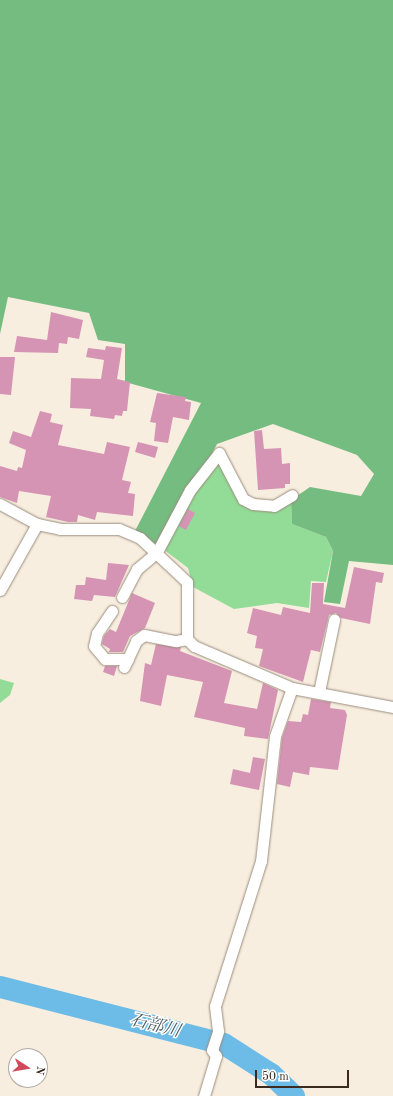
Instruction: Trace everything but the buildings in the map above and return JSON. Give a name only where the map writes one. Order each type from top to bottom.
[{"type":"street","points":[[122,597],[138,569],[157,552],[190,490],[219,453],[243,500],[253,504],[274,506],[292,495]]},
{"type":"street","points":[[0,504],[37,524],[60,529],[120,529],[140,538],[157,552],[187,582],[187,639],[194,646],[216,657],[292,688],[392,703]]},
{"type":"street","points":[[0,590],[37,524]]},
{"type":"street","points":[[112,611],[97,634],[94,646],[105,659],[126,663],[136,641],[144,635],[176,641],[187,639]]},
{"type":"street","points":[[319,692],[334,620]]},
{"type":"street","points":[[204,1096],[216,1056],[212,1050],[218,1031],[215,1006],[261,861],[275,736],[292,688]]},
{"type":"green space","points":[[0,0],[393,0],[393,565],[349,561],[340,604],[324,602],[333,551],[326,537],[292,524],[291,500],[310,487],[361,496],[374,474],[357,455],[273,424],[217,444],[163,549],[135,531],[201,403],[125,382],[125,344],[98,340],[89,313],[8,297],[0,334]]},
{"type":"green space","points":[[217,459],[253,508],[291,500],[292,524],[326,537],[333,551],[326,582],[311,581],[309,608],[277,603],[234,609],[193,587],[188,568],[163,549],[193,492]]},
{"type":"green space","points":[[0,679],[14,683],[10,695],[0,703]]},
{"type":"waterway","name":"石部川","points":[[0,987],[224,1044],[271,1074],[294,1096]]}]
